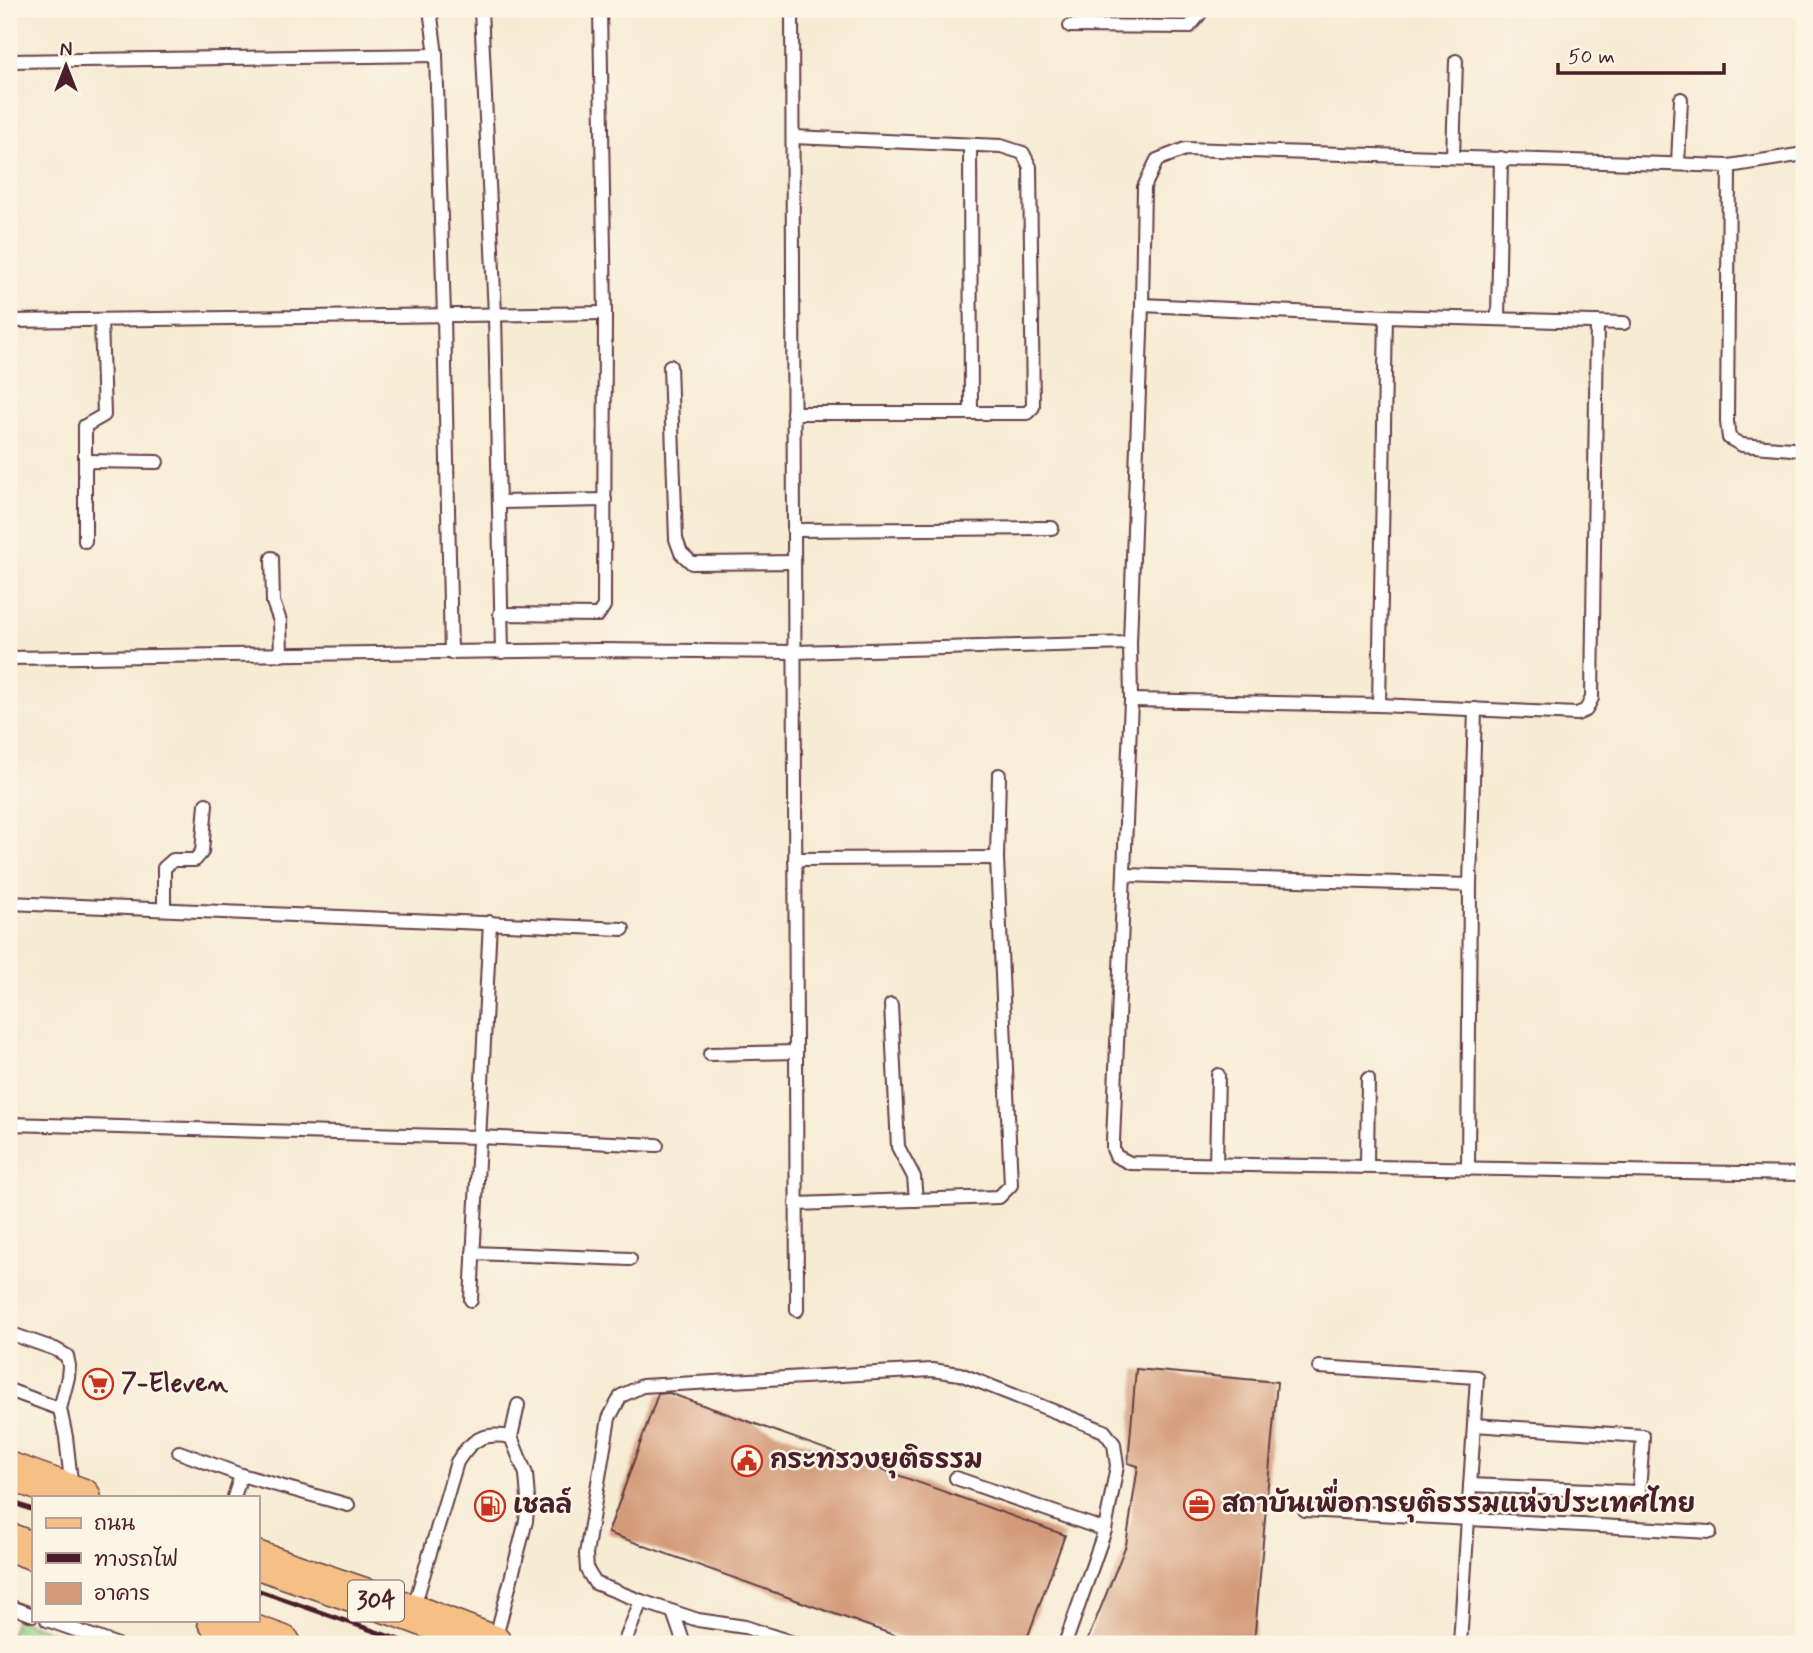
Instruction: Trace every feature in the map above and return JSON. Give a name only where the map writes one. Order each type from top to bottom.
[{"type":"main road","points":[[9,1471],[77,1496]]},
{"type":"main road","points":[[9,1542],[32,1551]]},
{"type":"main road","name":"304","points":[[259,1561],[493,1644]]},
{"type":"main road","points":[[222,1622],[282,1644]]},
{"type":"lane","points":[[430,9],[436,55],[451,653]]},
{"type":"lane","points":[[481,9],[495,315],[502,652]]},
{"type":"lane","points":[[500,614],[598,615],[604,606],[605,313],[600,9]]},
{"type":"lane","points":[[792,9],[797,1310]]},
{"type":"lane","points":[[1070,26],[1189,27],[1199,15],[1199,9]]},
{"type":"lane","points":[[9,61],[436,55]]},
{"type":"lane","points":[[1453,157],[1456,61]]},
{"type":"lane","points":[[1678,163],[1681,99]]},
{"type":"lane","points":[[793,137],[1001,146],[1023,153],[1030,167],[1032,394],[1032,407],[1027,413],[793,413]]},
{"type":"lane","points":[[971,145],[971,413]]},
{"type":"lane","points":[[1804,154],[1730,166],[1185,149],[1157,160],[1144,187],[1130,643],[1131,700],[1113,1149],[1116,1156],[1130,1163],[1804,1174]]},
{"type":"lane","points":[[1497,318],[1502,158]]},
{"type":"lane","points":[[1730,166],[1727,422],[1730,438],[1742,444],[1804,450]]},
{"type":"lane","points":[[1142,305],[1624,323]]},
{"type":"lane","points":[[9,321],[605,313]]},
{"type":"lane","points":[[1379,705],[1385,316]]},
{"type":"lane","points":[[85,541],[85,426],[104,415],[101,320]]},
{"type":"lane","points":[[1131,700],[1379,705],[1577,714],[1586,709],[1592,698],[1597,322]]},
{"type":"lane","points":[[670,366],[676,539],[681,553],[692,563],[794,562]]},
{"type":"lane","points":[[85,461],[157,462]]},
{"type":"lane","points":[[499,502],[605,500]]},
{"type":"lane","points":[[794,530],[1052,528]]},
{"type":"lane","points":[[272,558],[273,602],[280,621],[281,655]]},
{"type":"lane","points":[[9,658],[598,650],[794,652],[1130,643]]},
{"type":"lane","points":[[1468,1167],[1469,885],[1475,709]]},
{"type":"lane","points":[[796,1204],[999,1197],[1011,1185],[997,858],[999,775]]},
{"type":"lane","points":[[164,909],[164,868],[173,860],[195,860],[202,852],[206,804]]},
{"type":"lane","points":[[795,859],[997,858]]},
{"type":"lane","points":[[1124,875],[1469,885]]},
{"type":"lane","points":[[9,904],[623,929]]},
{"type":"lane","points":[[471,1300],[490,922]]},
{"type":"lane","points":[[891,1005],[898,1147],[914,1177],[916,1200]]},
{"type":"lane","points":[[710,1054],[796,1052]]},
{"type":"lane","points":[[1216,1164],[1218,1075]]},
{"type":"lane","points":[[1367,1166],[1368,1079]]},
{"type":"lane","points":[[9,1124],[478,1137],[657,1145]]},
{"type":"lane","points":[[473,1253],[630,1259]]},
{"type":"lane","points":[[9,1333],[67,1356],[68,1377],[60,1409],[77,1496]]},
{"type":"lane","points":[[1319,1367],[1477,1377],[1460,1644]]},
{"type":"lane","points":[[797,1644],[745,1627],[698,1620],[595,1583],[587,1570],[586,1554],[609,1418],[621,1396],[642,1386],[932,1370],[960,1374],[1104,1431],[1114,1444],[1117,1465],[1105,1530],[1065,1644]]},
{"type":"lane","points":[[9,1390],[60,1409]]},
{"type":"lane","points":[[493,1644],[526,1521],[526,1474],[510,1437],[519,1405]]},
{"type":"lane","points":[[1470,1485],[1639,1492],[1643,1436],[1474,1425]]},
{"type":"lane","points":[[412,1613],[457,1462],[465,1449],[482,1436],[496,1434],[510,1437]]},
{"type":"lane","points":[[179,1452],[241,1475],[348,1505]]},
{"type":"lane","points":[[234,1496],[241,1475]]},
{"type":"lane","points":[[956,1478],[1105,1530]]},
{"type":"lane","points":[[1305,1510],[1710,1532]]},
{"type":"lane","points":[[624,1644],[640,1601]]},
{"type":"lane","points":[[9,1606],[32,1615]]},
{"type":"lane","points":[[673,1612],[684,1644]]},
{"type":"lane","points":[[60,1622],[79,1625],[115,1644]]},
{"type":"green space","points":[[16,1619],[86,1644],[9,1644]]},
{"type":"building","name":"สถาบันเพื่อการยุติธรรมแห่งประเทศไทย","points":[[1136,1369],[1277,1382],[1254,1644],[1086,1644],[1126,1545],[1138,1466],[1128,1463]]},
{"type":"building","name":"กระทรวงยุติธรรม","points":[[669,1393],[1065,1535],[1025,1644],[919,1644],[608,1533],[658,1394]]},
{"type":"railway","points":[[9,1501],[32,1510]]},
{"type":"railway","points":[[259,1591],[411,1644]]},
{"type":"place","name":"7-Eleven","points":[[98,1384]]},
{"type":"place","name":"กระทรวงยุติธรรม","points":[[747,1461]]},
{"type":"place","name":"สถาบันเพื่อการยุติธรรมแห่งประเทศไทย","points":[[1199,1505]]},
{"type":"place","name":"เชลล์","points":[[490,1506]]}]
